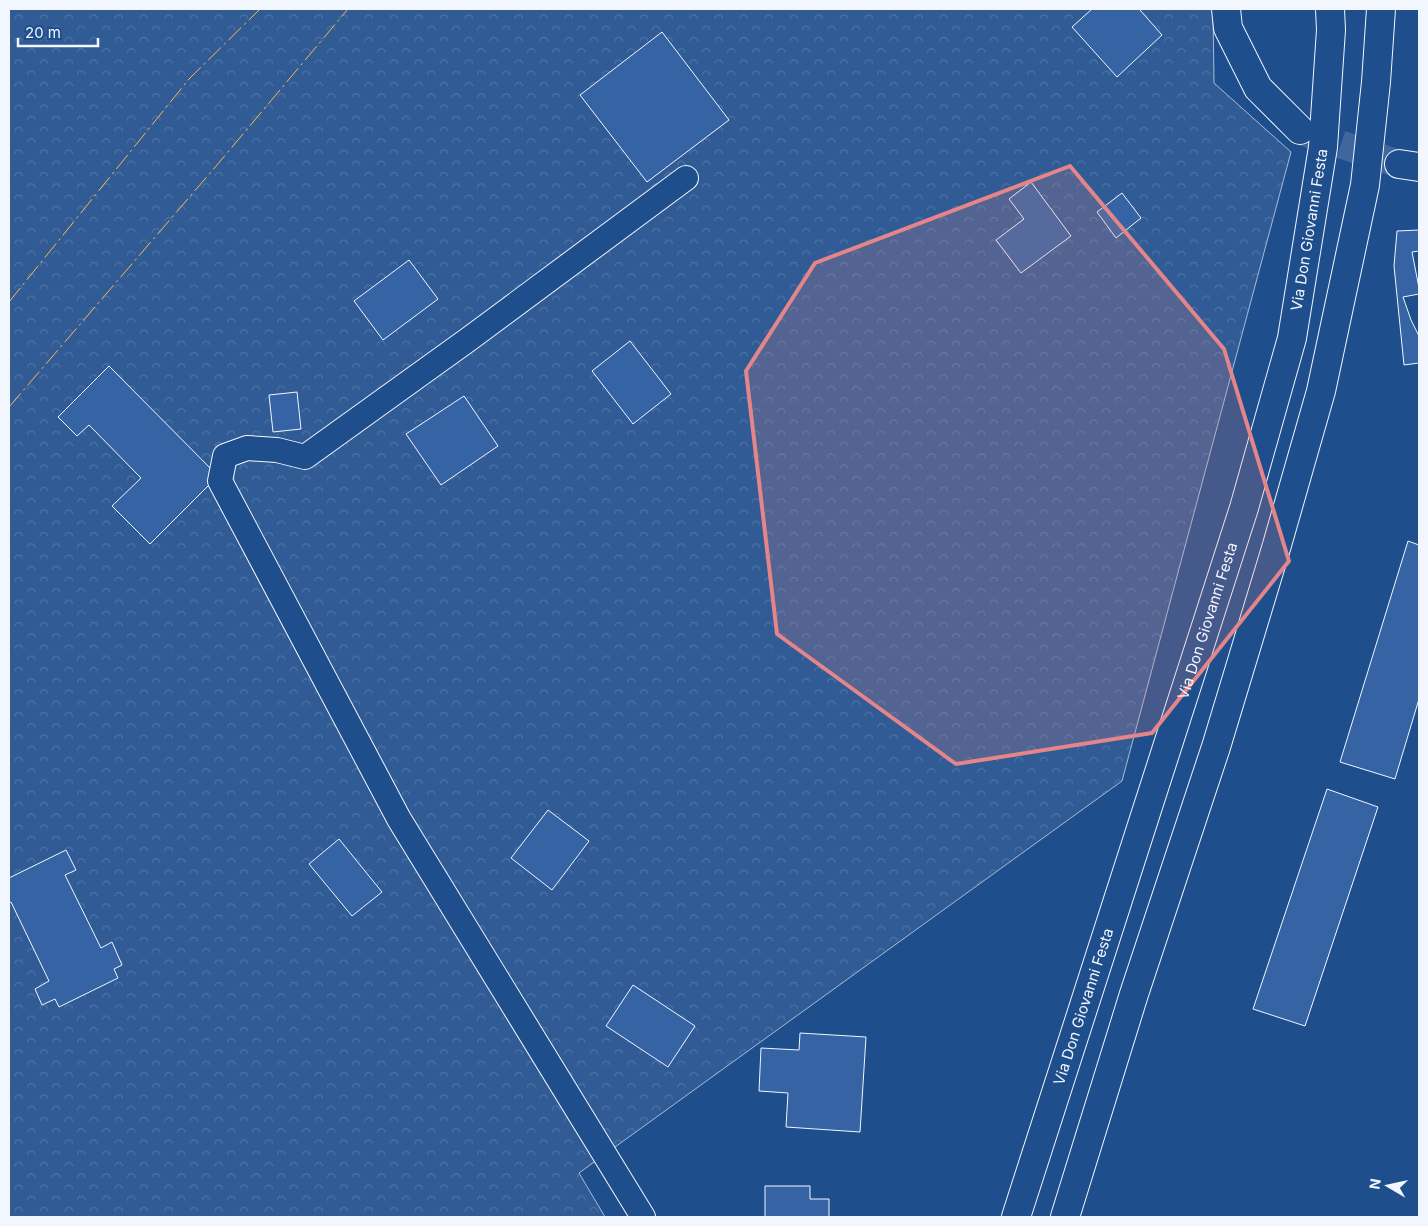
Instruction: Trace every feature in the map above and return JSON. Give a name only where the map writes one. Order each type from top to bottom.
[{"type":"main road","points":[[1226,9],[1228,28],[1258,88],[1300,130]]},
{"type":"main road","name":"Via Don Giovanni Festa","points":[[1016,1217],[1244,508],[1292,338],[1323,147],[1331,30],[1330,9]]},
{"type":"main road","points":[[1064,1217],[1134,994],[1219,738],[1321,391],[1365,185],[1376,82],[1381,9]]},
{"type":"street","points":[[643,1217],[399,819],[220,481],[225,456],[247,448],[277,450],[305,457],[686,178]]},
{"type":"highlighted area","points":[[1070,166],[1224,349],[1289,561],[1152,733],[956,764],[777,634],[746,371],[815,263]]},
{"type":"green space","points":[[9,9],[1213,9],[1214,83],[1291,152],[1122,781],[579,1173],[605,1217],[9,1217]]},
{"type":"building","points":[[1092,9],[1142,9],[1140,10],[1162,35],[1117,77],[1072,27]]},
{"type":"building","points":[[662,32],[729,120],[647,182],[580,95]]},
{"type":"building","points":[[1031,182],[1071,236],[1021,273],[996,240],[1024,219],[1009,199]]},
{"type":"building","points":[[1122,193],[1141,218],[1116,238],[1097,212]]},
{"type":"building","points":[[1419,230],[1419,251],[1412,252],[1419,294],[1403,297],[1419,336],[1419,363],[1404,365],[1394,266],[1397,231]]},
{"type":"building","points":[[409,260],[438,299],[383,340],[354,301]]},
{"type":"building","points":[[630,341],[671,394],[633,424],[592,371]]},
{"type":"building","points":[[109,366],[218,476],[150,544],[112,506],[141,478],[89,425],[77,436],[58,417]]},
{"type":"building","points":[[297,392],[301,429],[273,432],[269,395]]},
{"type":"building","points":[[464,396],[498,446],[441,485],[406,434]]},
{"type":"building","points":[[1408,541],[1419,545],[1419,699],[1395,779],[1340,762]]},
{"type":"building","points":[[1327,789],[1378,807],[1305,1026],[1253,1009]]},
{"type":"building","points":[[548,810],[589,841],[552,890],[511,858]]},
{"type":"building","points":[[339,839],[382,892],[352,916],[309,864]]},
{"type":"building","points":[[66,850],[76,870],[65,875],[101,948],[112,942],[122,965],[114,969],[118,978],[59,1007],[55,999],[42,1005],[35,989],[49,981],[11,902],[9,903],[9,878]]},
{"type":"building","points":[[633,985],[695,1026],[668,1067],[606,1026]]},
{"type":"building","points":[[800,1033],[866,1037],[860,1132],[786,1127],[788,1093],[759,1091],[761,1048],[799,1050]]},
{"type":"building","points":[[765,1186],[810,1186],[810,1199],[829,1199],[829,1217],[765,1217]]},
{"type":"tunnel","points":[[1301,131],[1399,164]]},
{"type":"power","points":[[9,302],[189,79],[260,9]]},
{"type":"power","points":[[9,407],[348,9]]}]
